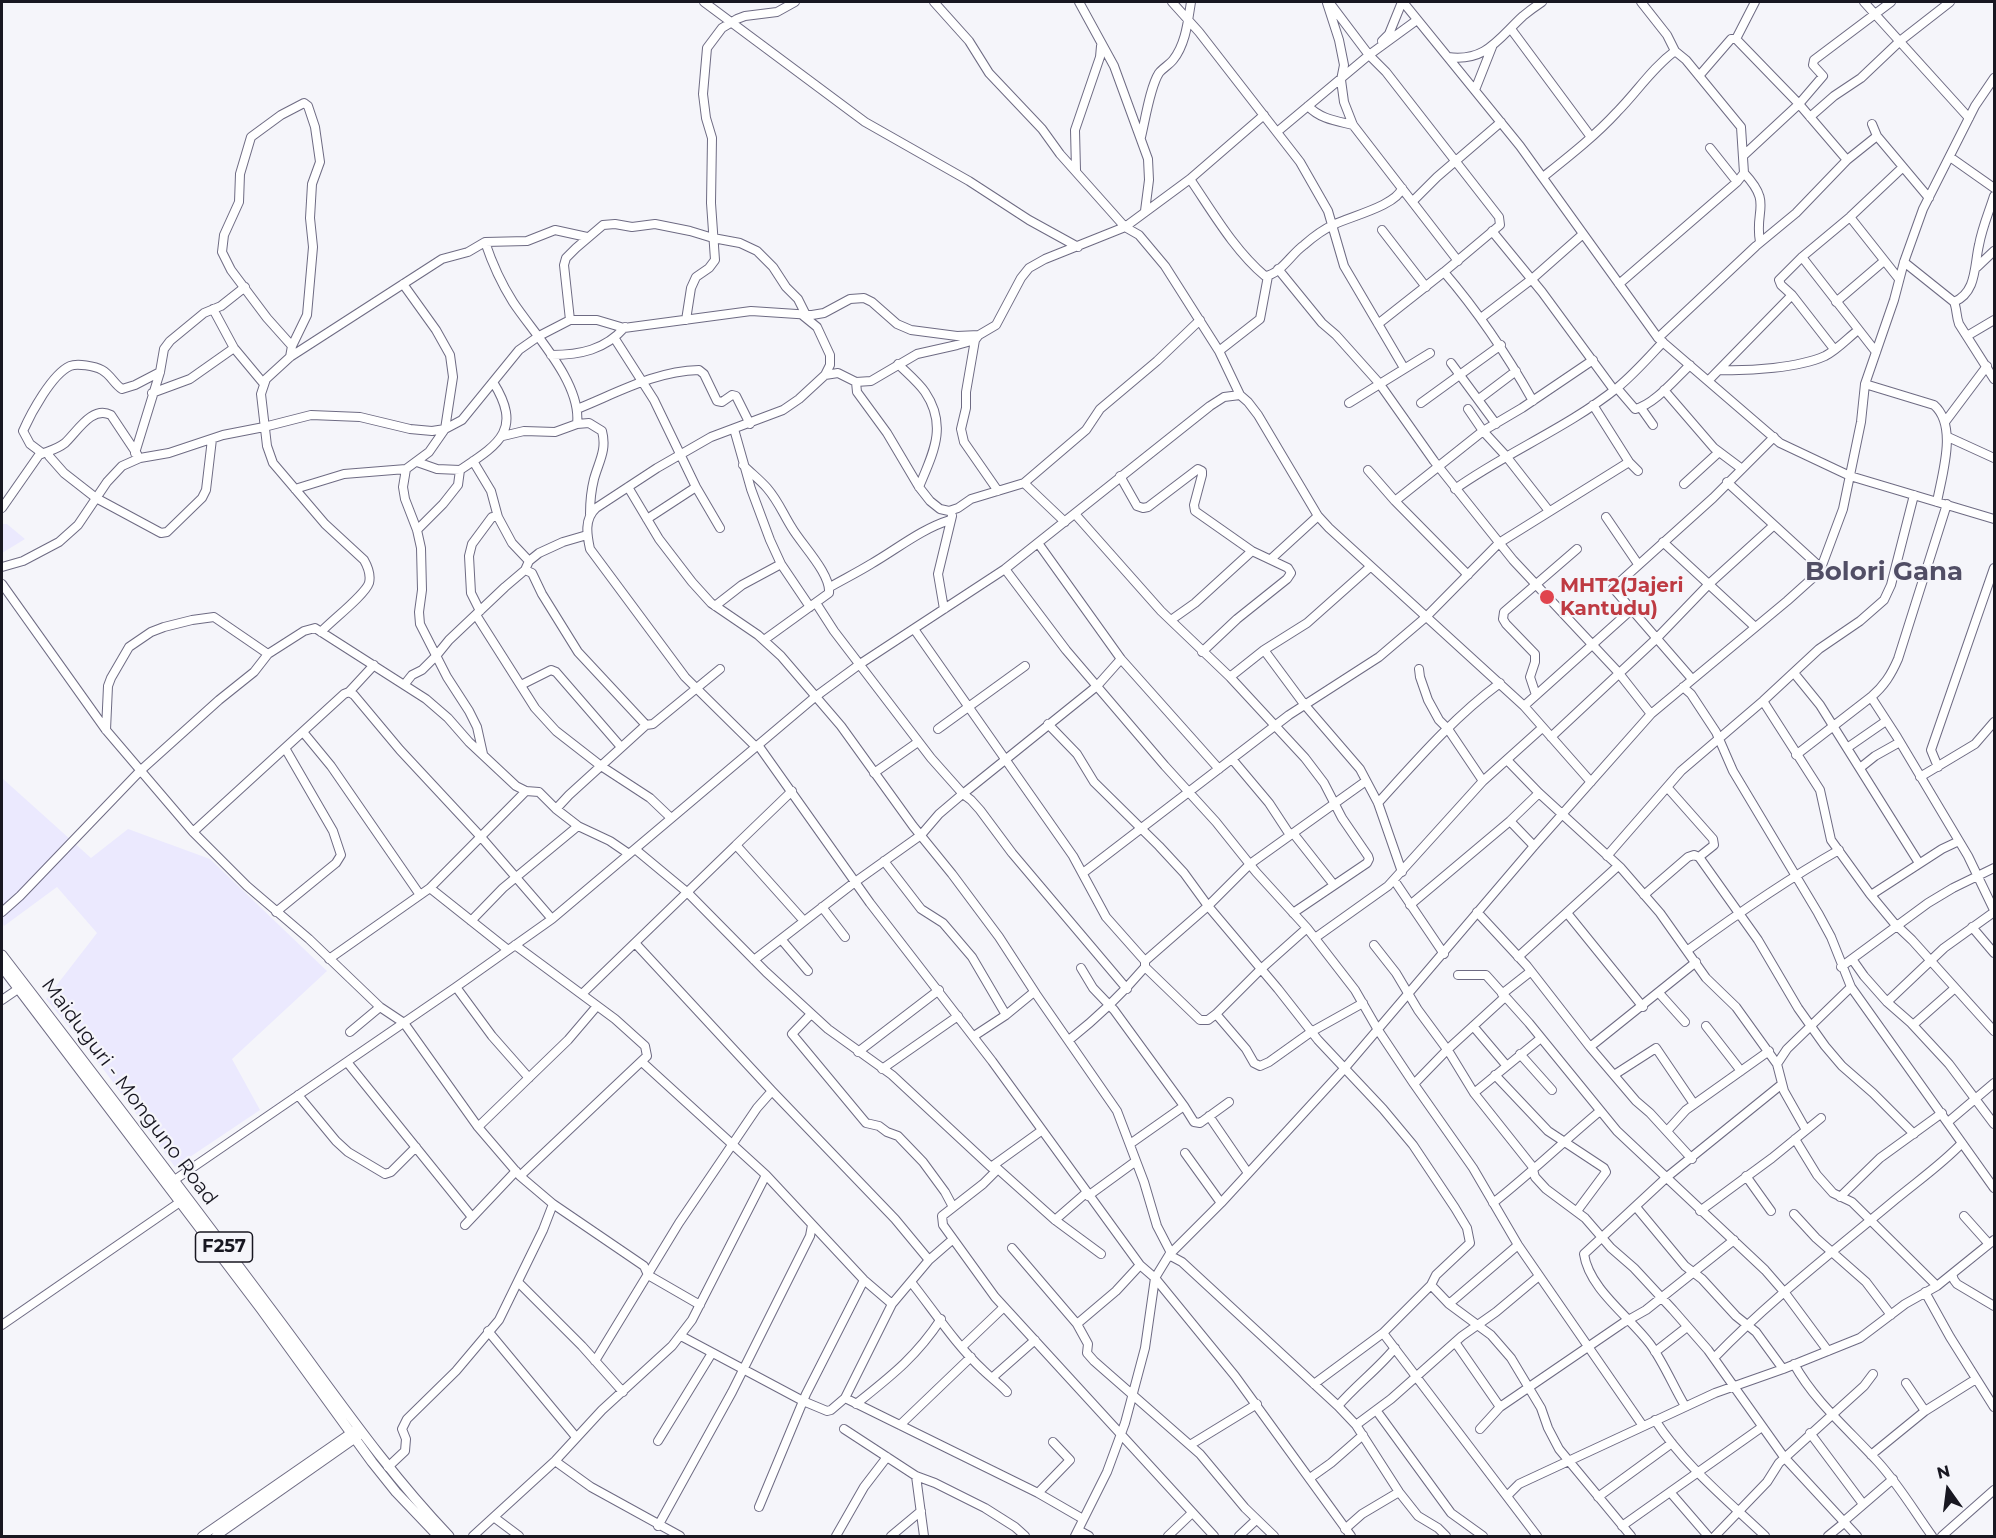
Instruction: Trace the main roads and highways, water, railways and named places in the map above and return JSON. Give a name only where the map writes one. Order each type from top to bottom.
[{"type":"main road","name":"Maiduguri - Monguno Road","points":[[2,955],[173,1181],[183,1200]]},
{"type":"main road","name":"Maiduguri - Monguno Road","points":[[2,966],[183,1200],[268,1318],[357,1433],[396,1492],[438,1536]]},
{"type":"main road","name":"Maiduguri - Monguno Road","points":[[357,1433],[449,1536]]},
{"type":"place","name":"MHT2(Jajeri Kantudu)","points":[[1547,597]]},
{"type":"district","name":"Bolori Gana","points":[[1884,572]]}]
